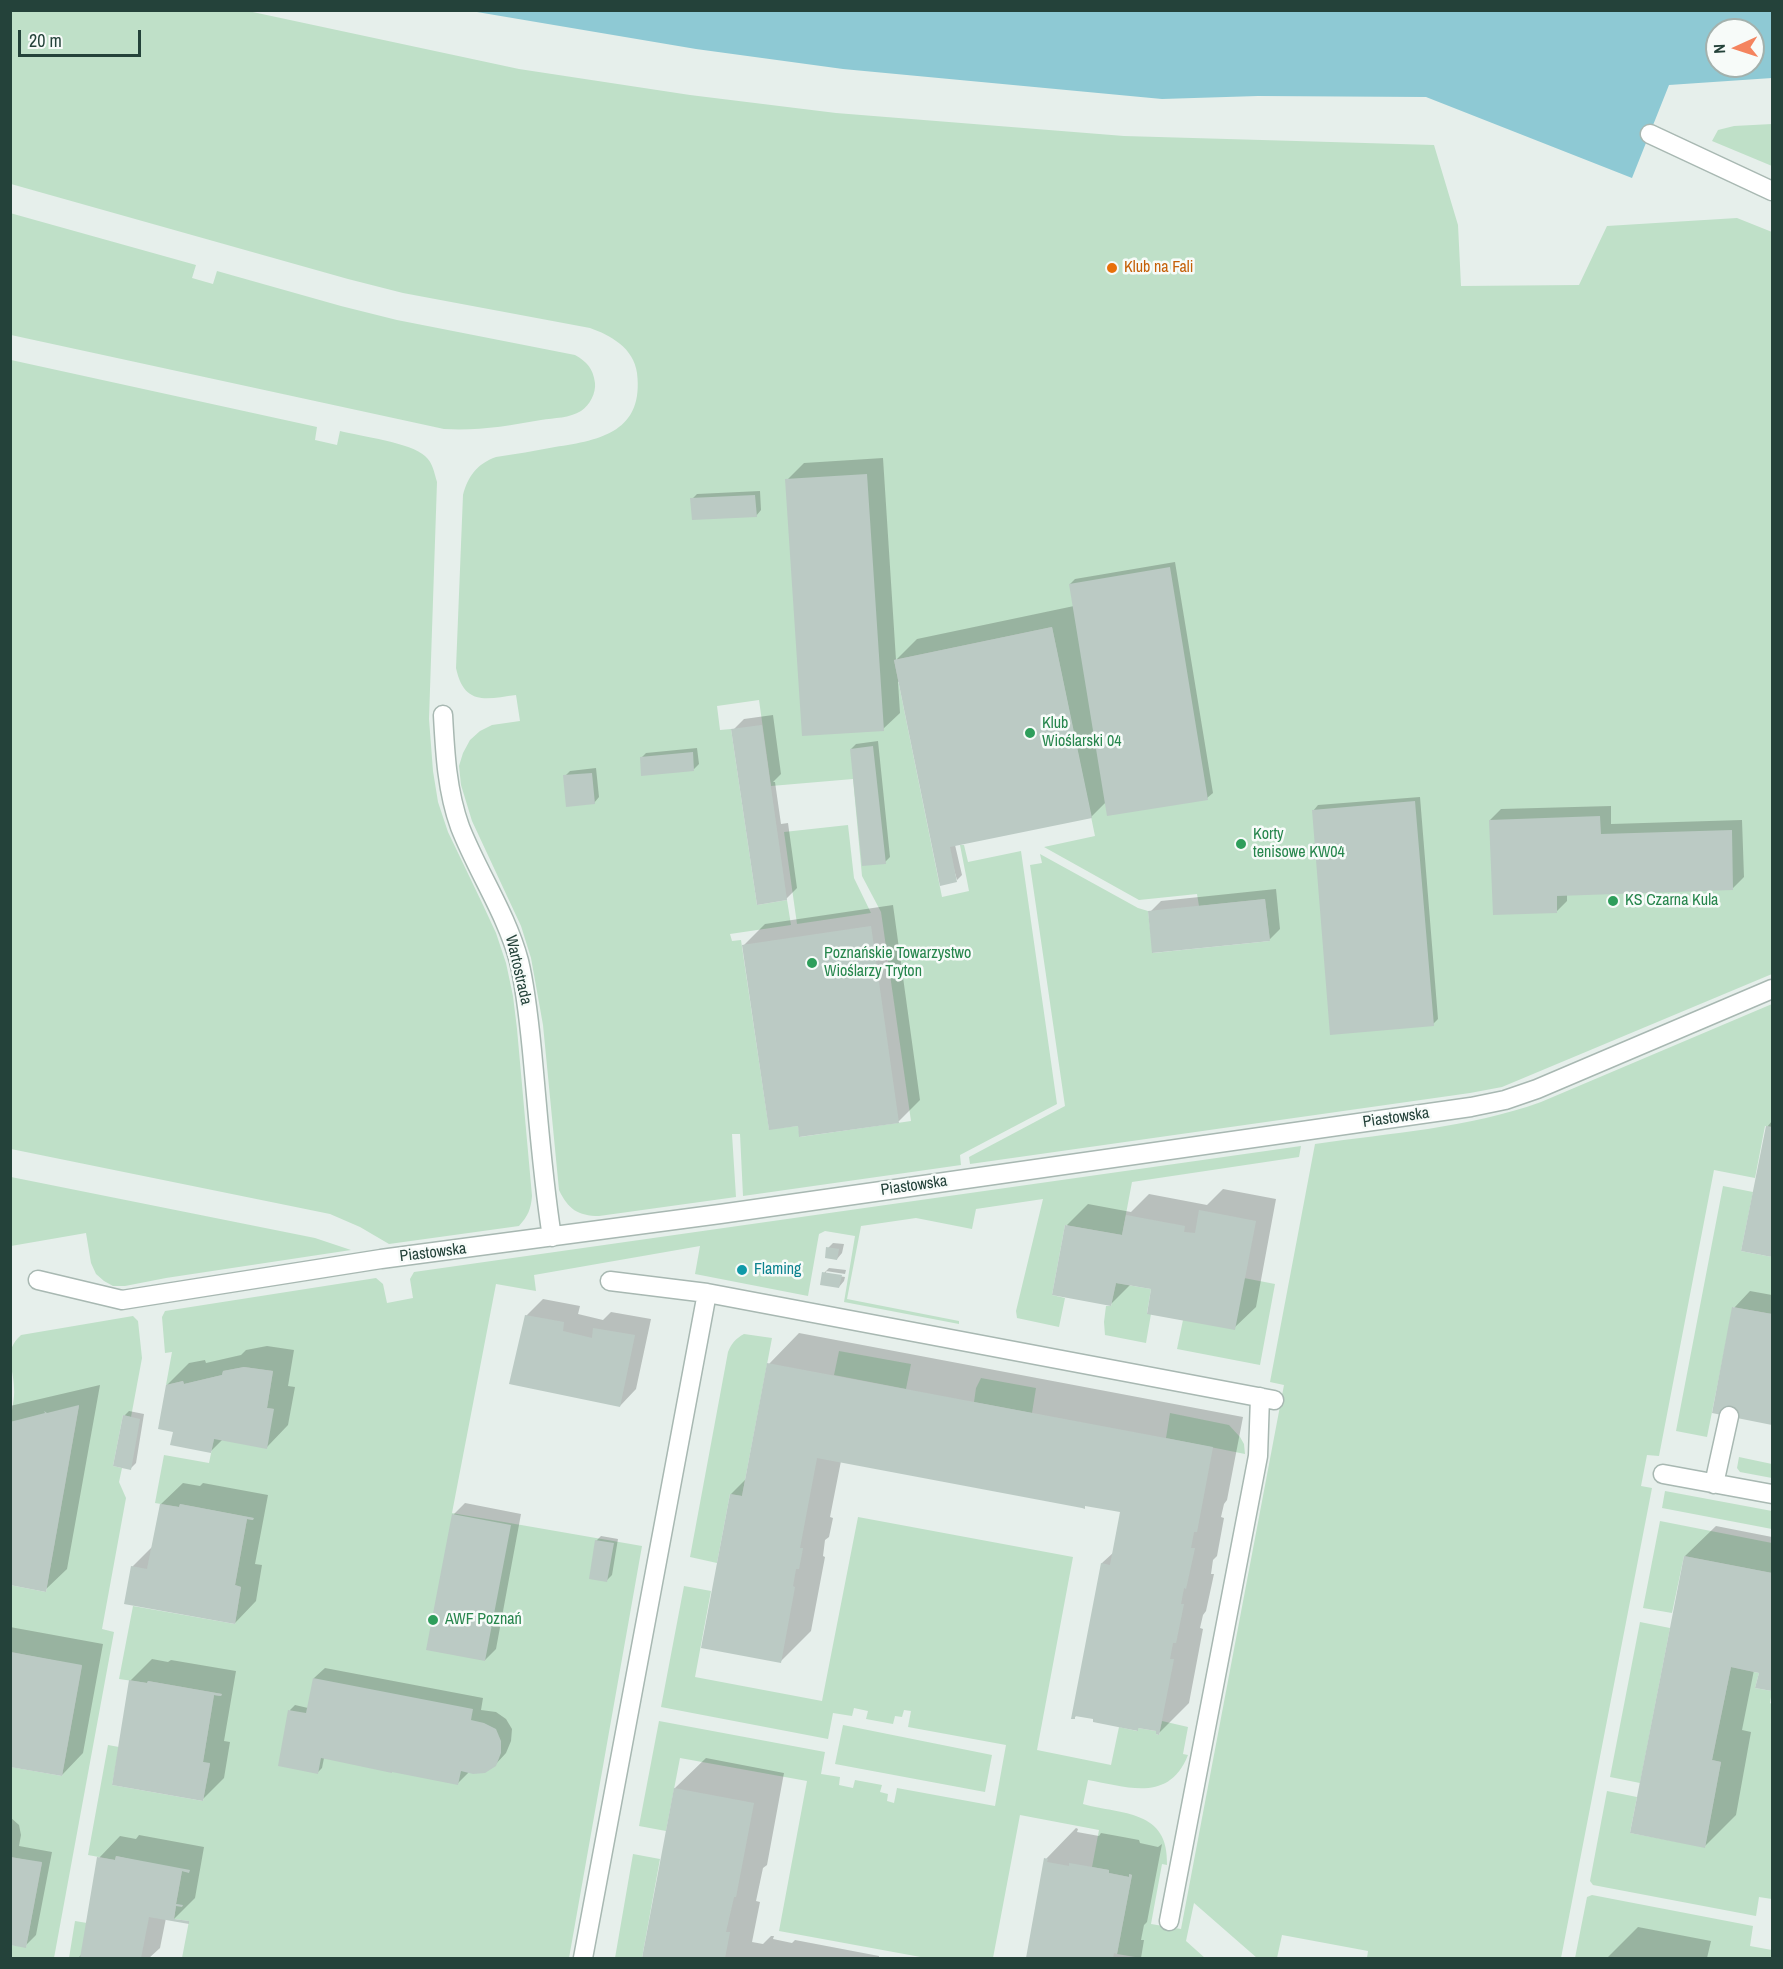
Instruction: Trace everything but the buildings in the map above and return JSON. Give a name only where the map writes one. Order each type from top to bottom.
[{"type":"street","points":[[1650,134],[1773,191]]},
{"type":"street","name":"Wartostrada","points":[[443,715],[446,766],[451,799],[461,829],[506,925],[519,960],[526,996],[545,1194],[552,1237]]},
{"type":"street","name":"Piastowska","points":[[38,1280],[122,1300],[381,1259],[552,1237],[1471,1107],[1505,1100],[1537,1089],[1773,988]]},
{"type":"street","points":[[610,1281],[707,1293],[1267,1398],[1258,1456],[1169,1921]]},
{"type":"street","points":[[583,1959],[707,1293]]},
{"type":"street","points":[[1714,1484],[1729,1416]]},
{"type":"street","points":[[1663,1474],[1773,1494]]},
{"type":"green space","points":[[10,11],[248,11],[519,69],[690,95],[836,113],[1124,136],[1434,145],[1458,225],[1461,286],[1579,285],[1607,226],[1737,218],[1772,232],[1772,974],[1502,1087],[970,1164],[969,1157],[1065,1106],[1030,865],[1042,863],[1040,854],[1138,908],[1148,911],[1153,953],[1270,941],[1265,899],[1199,906],[1197,894],[1139,900],[1044,847],[1095,836],[1052,627],[894,660],[942,897],[969,891],[960,845],[964,845],[968,862],[1021,851],[1057,1104],[960,1155],[961,1165],[743,1196],[740,1134],[732,1134],[736,1197],[599,1216],[579,1213],[570,1207],[559,1190],[543,1025],[531,958],[521,926],[472,821],[461,785],[459,766],[470,740],[480,731],[492,725],[520,721],[516,695],[486,698],[471,694],[465,689],[456,668],[463,495],[474,472],[489,460],[589,441],[616,429],[627,420],[634,408],[637,393],[637,373],[631,356],[613,339],[590,328],[403,293],[11,184]],"holes":[[[759,700],[771,786],[853,779],[862,876],[881,912],[911,1121],[800,1137],[798,1126],[769,1129],[741,940],[732,941],[730,934],[791,925],[787,900],[757,905],[731,729],[720,730],[717,706]]]},
{"type":"green space","points":[[1772,124],[1772,166],[1712,141],[1718,130],[1734,126]]},
{"type":"green space","points":[[10,213],[196,265],[192,278],[213,284],[217,271],[397,320],[575,355],[591,369],[595,383],[593,395],[584,408],[567,416],[493,428],[444,429],[11,335]]},
{"type":"green space","points":[[11,360],[317,427],[315,440],[337,445],[340,431],[385,440],[418,451],[430,462],[437,482],[429,719],[433,771],[438,802],[448,832],[496,933],[506,963],[513,996],[532,1196],[525,1219],[519,1226],[389,1244],[360,1227],[330,1214],[11,1149]]},
{"type":"green space","points":[[848,825],[854,878],[871,913],[797,924],[784,832]]},
{"type":"green space","points":[[1772,1004],[1772,1127],[1765,1126],[1755,1178],[1714,1170],[1659,1456],[1647,1455],[1641,1486],[1652,1488],[1561,1958],[1367,1958],[1368,1951],[1282,1935],[1277,1958],[1257,1958],[1194,1903],[1186,1941],[1205,1958],[1141,1958],[1117,1954],[1132,1875],[1129,1874],[1129,1877],[1109,1873],[1109,1870],[1092,1867],[1099,1830],[1020,1815],[993,1958],[926,1958],[779,1931],[807,1781],[680,1758],[666,1831],[639,1826],[659,1721],[825,1752],[821,1774],[840,1777],[839,1785],[853,1788],[855,1780],[882,1785],[880,1792],[888,1794],[887,1801],[894,1803],[897,1788],[995,1806],[1006,1745],[908,1727],[911,1711],[904,1710],[902,1717],[895,1716],[893,1724],[866,1719],[868,1711],[854,1708],[852,1716],[833,1713],[828,1739],[661,1707],[684,1586],[711,1591],[695,1677],[822,1701],[858,1517],[1073,1557],[1037,1750],[1111,1765],[1119,1727],[1137,1731],[1138,1728],[1156,1731],[1159,1735],[1162,1721],[1188,1727],[1183,1754],[1188,1755],[1180,1770],[1170,1780],[1159,1786],[1132,1788],[1088,1780],[1083,1804],[1127,1813],[1152,1824],[1160,1833],[1166,1847],[1167,1865],[1162,1864],[1151,1924],[1181,1929],[1284,1385],[1270,1382],[1315,1144],[1429,1129],[1514,1111],[1541,1102]]},
{"type":"green space","name":"AWF Poznań","points":[[1301,1146],[1299,1157],[1132,1182],[1122,1235],[1065,1225],[1052,1295],[1065,1298],[1059,1327],[1017,1318],[1016,1311],[1043,1199],[976,1209],[972,1229],[916,1218],[861,1226],[847,1299],[959,1321],[959,1324],[844,1302],[855,1236],[825,1231],[819,1234],[808,1296],[695,1274],[700,1246],[534,1275],[536,1291],[496,1284],[452,1513],[642,1546],[569,1958],[182,1958],[189,1921],[174,1919],[176,1906],[183,1906],[176,1904],[182,1871],[189,1872],[116,1856],[115,1860],[88,1855],[108,1745],[119,1747],[112,1785],[203,1801],[210,1764],[203,1762],[214,1695],[221,1696],[222,1694],[148,1681],[147,1683],[119,1679],[133,1606],[235,1624],[241,1587],[235,1585],[247,1519],[253,1520],[253,1518],[180,1504],[179,1507],[155,1503],[164,1455],[209,1463],[214,1439],[274,1409],[267,1408],[273,1371],[244,1367],[223,1371],[222,1375],[184,1384],[183,1381],[166,1385],[172,1352],[165,1353],[162,1317],[165,1311],[376,1278],[383,1284],[387,1303],[413,1298],[410,1279],[414,1272]]},
{"type":"green space","points":[[11,1177],[315,1238],[351,1250],[113,1286],[96,1274],[91,1263],[86,1233],[11,1246]]},
{"type":"green space","points":[[1723,1186],[1753,1192],[1741,1251],[1772,1257],[1772,1314],[1733,1307],[1707,1437],[1676,1431]]},
{"type":"green space","points":[[1244,1278],[1275,1284],[1260,1365],[1177,1349],[1183,1320]]},
{"type":"green space","points":[[1116,1283],[1151,1289],[1147,1313],[1151,1314],[1146,1343],[1105,1335],[1106,1306],[1111,1306]]},
{"type":"green space","points":[[133,1316],[138,1321],[142,1358],[131,1417],[123,1415],[113,1466],[122,1468],[119,1482],[126,1498],[102,1629],[114,1632],[54,1958],[11,1958],[11,1945],[26,1947],[42,1863],[11,1857],[11,1767],[62,1776],[82,1666],[11,1652],[10,1585],[46,1592],[79,1406],[11,1422],[14,1380],[10,1354],[15,1341],[21,1335]]},
{"type":"green space","points":[[744,1334],[772,1338],[742,1496],[730,1494],[717,1563],[690,1557],[728,1352],[734,1342]]},
{"type":"green space","points":[[839,1351],[911,1364],[906,1389],[834,1375]]},
{"type":"green space","points":[[981,1378],[1036,1388],[1032,1413],[974,1402],[976,1388]]},
{"type":"green space","points":[[1170,1413],[1229,1425],[1244,1444],[1245,1454],[1166,1438]]},
{"type":"green space","points":[[1739,1457],[1772,1464],[1772,1478],[1740,1472],[1737,1468]]},
{"type":"green space","points":[[1665,1491],[1772,1511],[1772,1529],[1662,1508]]},
{"type":"green space","points":[[1660,1521],[1772,1543],[1772,1573],[1684,1556],[1672,1613],[1643,1608]]},
{"type":"green space","points":[[1640,1622],[1670,1628],[1640,1783],[1610,1777]]},
{"type":"green space","points":[[1731,1667],[1759,1673],[1755,1688],[1772,1691],[1770,1703],[1772,1704],[1772,1899],[1759,1897],[1756,1916],[1593,1885],[1590,1881],[1607,1791],[1637,1797],[1630,1833],[1705,1847],[1721,1762],[1712,1760]]},
{"type":"green space","points":[[843,1725],[992,1755],[985,1792],[835,1764]]},
{"type":"green space","points":[[633,1854],[660,1859],[642,1958],[615,1958]]},
{"type":"green space","points":[[1592,1895],[1753,1926],[1750,1946],[1772,1950],[1772,1958],[1575,1958],[1587,1897]]},
{"type":"green space","points":[[75,1921],[87,1923],[81,1958],[69,1958]]},
{"type":"water","points":[[471,11],[1772,11],[1772,78],[1669,85],[1632,178],[1426,97],[1258,96],[1162,99],[843,69],[696,49]]},
{"type":"place","name":"Klub na Fali","points":[[1112,268]]},
{"type":"place","name":"Klub Wioślarski 04","points":[[1030,733]]},
{"type":"place","name":"Korty tenisowe KW04","points":[[1241,844]]},
{"type":"place","name":"KS Czarna Kula","points":[[1613,901]]},
{"type":"place","name":"Poznańskie Towarzystwo Wioślarzy Tryton","points":[[812,963]]},
{"type":"place","name":"Flaming","points":[[742,1270]]},
{"type":"place","name":"AWF Poznań","points":[[433,1620]]}]
